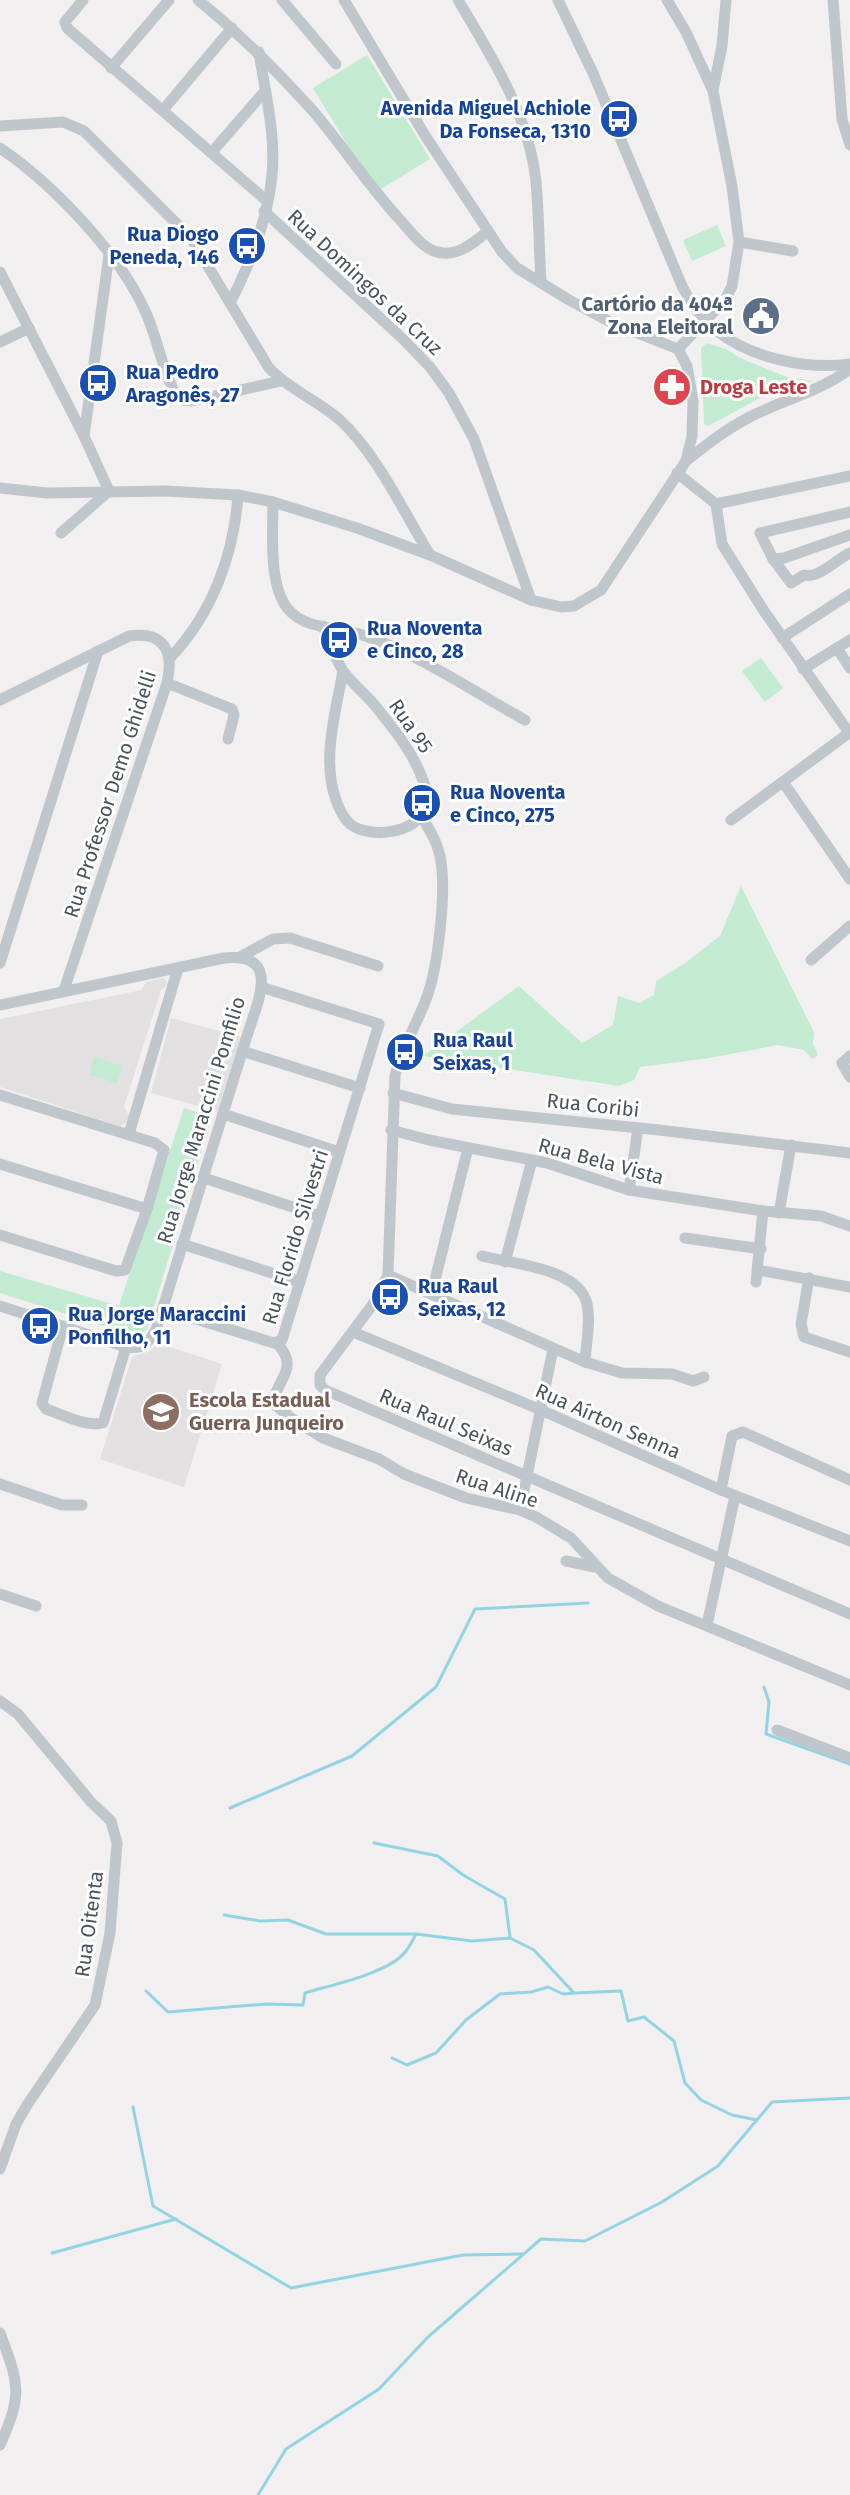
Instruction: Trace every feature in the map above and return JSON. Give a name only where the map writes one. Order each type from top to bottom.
[{"type":"street","name":"Rua Domingos da Cruz","points":[[83,0],[65,25],[111,68],[212,152],[430,367],[449,393],[474,439],[531,600]]},
{"type":"street","points":[[111,68],[169,0]]},
{"type":"street","points":[[198,0],[259,52],[316,114],[378,197],[429,250],[454,252],[473,244],[488,231]]},
{"type":"street","points":[[282,0],[336,64]]},
{"type":"street","points":[[344,0],[426,137],[502,252],[517,268],[614,324],[678,349],[687,366],[693,401],[692,436],[686,461]]},
{"type":"street","points":[[458,0],[499,69],[528,141],[536,181],[541,282]]},
{"type":"street","points":[[558,0],[593,73],[682,286],[705,321],[733,342],[765,355],[824,366],[850,367]]},
{"type":"street","points":[[667,0],[686,32],[713,91],[732,186],[739,242],[732,286],[725,300],[678,349]]},
{"type":"street","points":[[713,91],[722,46],[726,0]]},
{"type":"street","points":[[833,0],[842,119],[849,141]]},
{"type":"street","points":[[163,110],[232,28]]},
{"type":"street","points":[[230,303],[250,265],[272,175],[259,52]]},
{"type":"street","points":[[212,152],[265,91]]},
{"type":"street","points":[[0,126],[63,122],[84,131],[191,238],[269,368],[281,381],[323,406],[360,441],[430,555]]},
{"type":"street","points":[[0,148],[50,186],[109,255],[134,290],[146,312],[176,395],[191,401],[281,381]]},
{"type":"street","points":[[739,242],[793,251]]},
{"type":"street","points":[[84,436],[109,255]]},
{"type":"street","points":[[0,272],[109,491]]},
{"type":"street","points":[[0,342],[29,328]]},
{"type":"street","points":[[0,488],[34,492],[165,491],[238,495],[273,502],[430,555],[531,600],[561,607],[574,606],[601,590],[686,461],[748,418],[808,393],[850,367]]},
{"type":"street","points":[[677,473],[716,504],[722,544],[782,638],[850,733],[731,820]]},
{"type":"street","points":[[716,504],[850,476]]},
{"type":"street","points":[[61,533],[109,491]]},
{"type":"street","points":[[170,658],[192,633],[214,593],[230,548],[237,519],[238,495]]},
{"type":"street","points":[[273,502],[273,558],[277,585],[287,609],[296,616],[323,626],[359,634],[397,649],[525,720]]},
{"type":"street","points":[[850,512],[760,533],[773,559],[791,583],[804,575],[812,577],[819,574],[827,565],[850,553]]},
{"type":"street","points":[[773,559],[850,535]]},
{"type":"street","points":[[782,638],[850,594]]},
{"type":"street","name":"Rua 95","points":[[323,626],[343,671],[372,703],[420,772],[426,807],[421,816]]},
{"type":"street","name":"Rua Professor Demo Ghidelli","points":[[0,700],[129,636],[139,635],[162,644],[170,658],[167,683],[64,990]]},
{"type":"street","points":[[803,669],[850,640]]},
{"type":"street","points":[[837,648],[850,668]]},
{"type":"street","points":[[0,963],[98,651]]},
{"type":"street","points":[[343,671],[334,718],[330,765],[334,795],[342,814],[363,831],[384,832],[404,827],[421,816]]},
{"type":"street","points":[[167,683],[232,709],[234,715],[228,739]]},
{"type":"street","points":[[783,782],[850,879]]},
{"type":"street","name":"Rua Raul Seixas","points":[[421,816],[440,851],[436,969],[425,1003],[403,1047],[393,1093],[388,1275],[373,1304],[320,1375],[322,1388],[850,1614]]},
{"type":"street","points":[[811,960],[850,926]]},
{"type":"street","points":[[0,1005],[240,957],[273,939],[290,938],[378,966]]},
{"type":"street","name":"Rua Jorge Maraccini Pomfilio","points":[[126,1347],[135,1349],[150,1340],[163,1309],[261,987],[260,968],[240,957]]},
{"type":"street","points":[[129,1134],[178,968]]},
{"type":"street","name":"Rua Florido Silvestri","points":[[163,1309],[277,1343],[282,1340],[360,1088],[380,1020],[261,987]]},
{"type":"street","points":[[242,1051],[360,1088]]},
{"type":"street","points":[[847,1058],[843,1067],[850,1077]]},
{"type":"street","name":"Rua Coribi","points":[[393,1093],[452,1109],[850,1153]]},
{"type":"street","points":[[0,1095],[129,1134],[155,1143],[164,1150],[128,1267],[120,1271],[0,1235]]},
{"type":"street","points":[[223,1114],[339,1152]]},
{"type":"street","points":[[629,1190],[638,1128]]},
{"type":"street","name":"Rua Bela Vista","points":[[391,1130],[532,1160],[629,1190],[763,1211],[821,1216],[850,1226]]},
{"type":"street","points":[[779,1213],[791,1145]]},
{"type":"street","points":[[432,1292],[468,1148]]},
{"type":"street","points":[[505,1262],[532,1160]]},
{"type":"street","points":[[0,1164],[147,1209]]},
{"type":"street","points":[[204,1178],[320,1216]]},
{"type":"street","points":[[763,1211],[757,1276],[809,1278],[850,1287]]},
{"type":"street","points":[[685,1238],[761,1249]]},
{"type":"street","points":[[182,1244],[300,1282]]},
{"type":"street","points":[[482,1256],[557,1274],[578,1285],[588,1308],[585,1362]]},
{"type":"street","points":[[388,1275],[585,1362],[622,1373],[672,1374],[693,1381],[704,1377]]},
{"type":"street","points":[[809,1278],[801,1324],[804,1337],[850,1352]]},
{"type":"street","points":[[0,1306],[63,1326],[126,1347],[103,1423],[94,1425],[54,1412],[42,1403],[63,1326]]},
{"type":"street","name":"Rua Aírton Senna","points":[[353,1332],[541,1410],[735,1496],[850,1541]]},
{"type":"street","name":"Rua Aline","points":[[277,1343],[289,1365],[273,1403],[308,1430],[452,1493],[520,1510],[571,1538],[595,1567],[621,1587],[658,1606],[850,1685]]},
{"type":"street","points":[[520,1510],[553,1349]]},
{"type":"street","points":[[721,1490],[732,1436],[749,1433],[850,1480]]},
{"type":"street","points":[[0,1484],[62,1505],[82,1505]]},
{"type":"street","points":[[707,1625],[735,1496]]},
{"type":"street","points":[[566,1561],[595,1567]]},
{"type":"street","points":[[0,1594],[36,1606]]},
{"type":"street","name":"Rua Oitenta","points":[[0,1701],[18,1714],[91,1802],[111,1821],[117,1843],[110,1933],[95,2005],[27,2105],[16,2124],[0,2169]]},
{"type":"street","points":[[777,1730],[850,1758]]},
{"type":"street","points":[[0,2333],[17,2381],[18,2393],[17,2403],[0,2443]]},
{"type":"shaded area","points":[[163,978],[169,984],[161,990],[124,1107],[129,1116],[125,1124],[119,1126],[0,1087],[0,1019],[142,990],[146,982]]},
{"type":"shaded area","points":[[171,1018],[241,1037],[221,1112],[151,1093]]},
{"type":"shaded area","name":"Escola Estadual Guerra Junqueiro","points":[[157,1343],[222,1364],[184,1487],[100,1459],[132,1357],[150,1351]]},
{"type":"green space","points":[[367,55],[430,159],[376,192],[313,88]]},
{"type":"green space","points":[[717,225],[726,246],[692,261],[683,240]]},
{"type":"green space","points":[[707,343],[787,377],[813,381],[762,397],[708,426],[704,424],[701,348]]},
{"type":"green space","points":[[761,658],[783,688],[765,702],[742,671]]},
{"type":"green space","points":[[741,886],[814,1032],[813,1044],[818,1055],[812,1059],[804,1050],[778,1045],[640,1067],[634,1080],[619,1086],[423,1056],[519,986],[582,1043],[613,1025],[618,996],[640,1003],[654,995],[656,981],[720,936]]},
{"type":"green space","points":[[94,1057],[122,1066],[117,1083],[89,1075]]},
{"type":"green space","points":[[184,1108],[212,1117],[147,1329],[138,1337],[0,1293],[0,1271],[119,1306]]},
{"type":"waterway","points":[[230,1808],[352,1756],[436,1687],[475,1609],[588,1603]]},
{"type":"waterway","points":[[764,1687],[769,1702],[766,1734],[850,1764]]},
{"type":"waterway","points":[[374,1843],[438,1856],[463,1875],[505,1899],[510,1937]]},
{"type":"waterway","points":[[224,1915],[260,1921],[288,1920],[326,1934],[416,1934],[472,1941],[510,1938],[534,1950],[574,1993],[621,1991],[628,2021],[644,2017],[674,2041],[685,2083],[701,2100],[732,2115],[757,2120]]},
{"type":"waterway","points":[[146,1991],[168,2012],[266,2004],[303,2005],[305,1993],[387,1966],[406,1951],[416,1934]]},
{"type":"waterway","points":[[392,2058],[407,2065],[436,2053],[466,2020],[500,1994],[531,1992],[548,1987],[563,1994],[574,1993]]},
{"type":"waterway","points":[[258,2495],[286,2449],[379,2389],[428,2337],[541,2239],[585,2241],[662,2202],[718,2166],[772,2102],[850,2098]]},
{"type":"waterway","points":[[133,2107],[153,2206],[291,2288],[463,2255],[523,2254]]},
{"type":"waterway","points":[[52,2253],[176,2219]]},
{"type":"place","name":"Avenida Miguel Achiole Da Fonseca, 1310","points":[[619,119]]},
{"type":"place","name":"Rua Diogo Peneda, 146","points":[[247,246]]},
{"type":"place","name":"Cartório da 404ª Zona Eleitoral","points":[[761,316]]},
{"type":"place","name":"Rua Pedro Aragonês, 27","points":[[98,383]]},
{"type":"place","name":"Droga Leste","points":[[672,387]]},
{"type":"place","name":"Rua Noventa e Cinco, 28","points":[[339,640]]},
{"type":"place","name":"Rua Noventa e Cinco, 275","points":[[422,803]]},
{"type":"place","name":"Rua Raul Seixas, 1","points":[[405,1052]]},
{"type":"place","name":"Rua Raul Seixas, 12","points":[[390,1297]]},
{"type":"place","name":"Rua Jorge Maraccini Ponfilho, 11","points":[[40,1326]]},
{"type":"place","name":"Escola Estadual Guerra Junqueiro","points":[[161,1412]]}]
